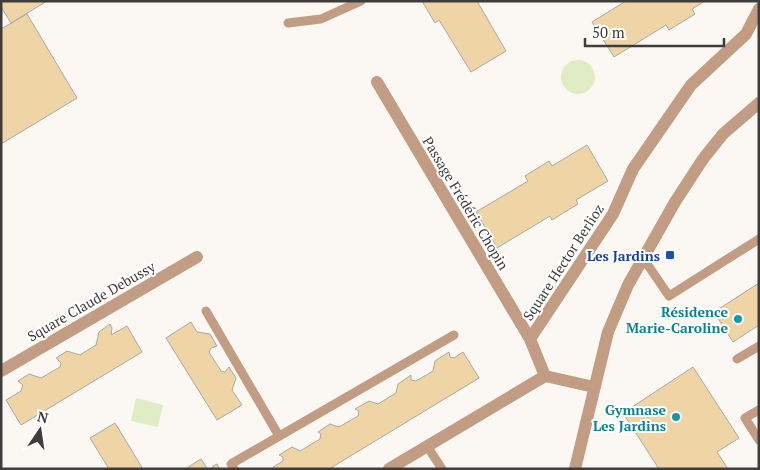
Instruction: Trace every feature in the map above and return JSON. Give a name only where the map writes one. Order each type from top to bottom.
[{"type":"street","name":"Square Hector Berlioz","points":[[530,339],[613,214],[633,170],[691,85],[746,34],[759,9]]},
{"type":"street","name":"Passage Frédéric Chopin","points":[[377,82],[530,339],[546,376]]},
{"type":"street","points":[[575,469],[608,332],[628,285],[674,202],[704,160],[723,134],[759,104]]},
{"type":"street","name":"Square Claude Debussy","points":[[2,369],[197,257]]},
{"type":"street","points":[[388,469],[546,376],[594,387]]},
{"type":"lane","points":[[288,23],[321,19],[361,1]]},
{"type":"lane","points":[[643,258],[669,296],[759,239]]},
{"type":"lane","points":[[206,311],[279,436]]},
{"type":"lane","points":[[234,469],[231,464],[454,335]]},
{"type":"lane","points":[[738,359],[759,346]]},
{"type":"lane","points":[[759,410],[745,418],[759,440]]},
{"type":"lane","points":[[427,446],[442,469]]},
{"type":"green space","points":[[578,60],[590,65],[595,77],[590,89],[578,94],[566,89],[561,77],[566,65]]},
{"type":"green space","points":[[136,398],[163,405],[158,427],[131,421]]},
{"type":"building","points":[[1,1],[47,1],[11,23],[1,7]]},
{"type":"building","points":[[422,1],[477,1],[506,51],[471,72],[439,20],[435,23]]},
{"type":"building","points":[[626,1],[705,1],[692,9],[695,14],[669,30],[666,25],[614,57],[592,22]]},
{"type":"building","points":[[27,14],[77,98],[1,144],[1,29]]},
{"type":"building","points":[[587,145],[608,181],[576,200],[578,204],[552,220],[550,216],[497,248],[476,212],[528,181],[525,176],[549,161],[552,166]]},
{"type":"building","name":"Résidence Marie-Caroline","points":[[759,283],[759,325],[733,342],[714,312]]},
{"type":"building","points":[[191,322],[197,332],[210,334],[217,346],[211,348],[209,352],[221,371],[225,372],[229,367],[236,378],[232,390],[242,405],[217,420],[166,338]]},
{"type":"building","points":[[110,324],[112,328],[111,335],[127,326],[142,352],[21,425],[6,400],[21,391],[23,385],[18,381],[29,374],[41,378],[60,367],[61,363],[56,358],[67,351],[80,355],[96,345],[99,332]]},
{"type":"building","points":[[449,352],[450,357],[454,358],[463,352],[479,378],[329,469],[274,469],[273,467],[283,461],[283,457],[279,455],[292,447],[300,451],[320,439],[321,434],[318,432],[330,424],[339,427],[358,416],[359,411],[355,409],[369,401],[378,404],[396,393],[398,384],[411,375],[411,380],[416,381],[433,371],[435,361]]},
{"type":"building","name":"Gymnase Les Jardins","points":[[693,367],[739,438],[717,452],[728,469],[659,469],[623,413]]},
{"type":"building","points":[[115,423],[143,469],[109,469],[90,438]]},
{"type":"building","points":[[201,459],[207,468],[210,469],[185,469]]},
{"type":"building","points":[[217,464],[220,469],[212,469],[213,466]]},
{"type":"place","name":"Les Jardins","points":[[670,255]]},
{"type":"place","name":"Résidence Marie-Caroline","points":[[738,319]]},
{"type":"place","name":"Gymnase Les Jardins","points":[[676,417]]}]
